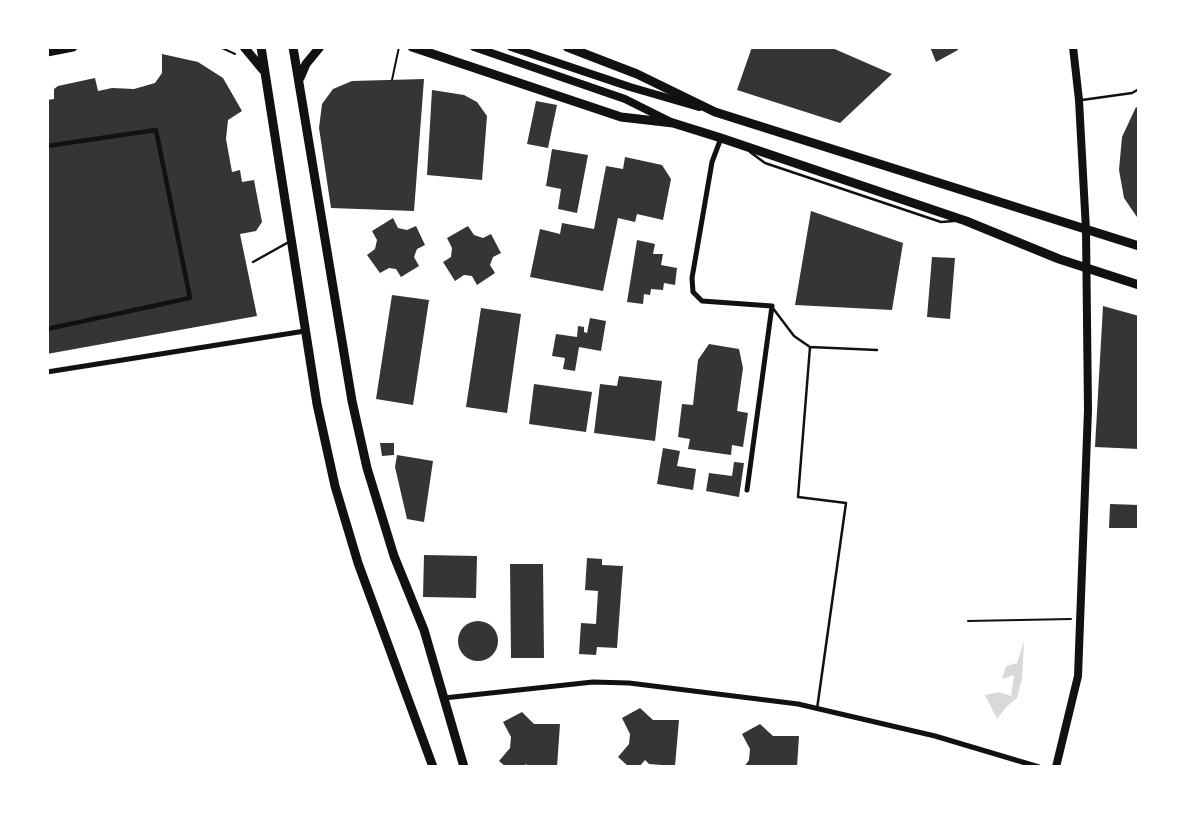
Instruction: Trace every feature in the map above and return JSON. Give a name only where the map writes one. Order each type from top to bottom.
[{"type":"main road","points":[[47,52],[73,47]]},
{"type":"main road","points":[[244,47],[264,72]]},
{"type":"main road","points":[[261,47],[305,331],[335,486],[354,550],[433,767]]},
{"type":"main road","points":[[293,47],[352,401],[367,468],[394,556],[424,630],[464,767]]},
{"type":"main road","points":[[300,90],[300,74],[320,47]]},
{"type":"main road","points":[[412,47],[621,117],[673,123]]},
{"type":"main road","points":[[474,47],[625,99],[673,123],[966,221],[1087,269],[1139,285]]},
{"type":"main road","points":[[511,47],[630,87],[1139,246]]},
{"type":"main road","points":[[567,47],[637,74],[715,112]]},
{"type":"main road","points":[[1056,767],[1078,676],[1088,410],[1086,230],[1079,100],[1073,47]]},
{"type":"street","points":[[47,146],[156,130],[190,298],[47,328]]},
{"type":"street","points":[[721,138],[712,162],[692,278],[693,292],[702,301],[772,306],[747,490]]},
{"type":"street","points":[[47,372],[305,331]]},
{"type":"street","points":[[444,698],[593,682],[629,683],[798,704],[935,736],[1039,767]]},
{"type":"lane","points":[[1079,100],[1132,93],[1139,89]]},
{"type":"lane","points":[[253,262],[282,244],[291,242]]},
{"type":"lane","points":[[772,306],[794,336],[810,347],[877,350]]},
{"type":"lane","points":[[810,347],[798,497],[846,503],[817,709]]},
{"type":"path","points":[[220,47],[235,54]]},
{"type":"path","points":[[392,80],[399,47]]},
{"type":"path","points":[[968,621],[1080,619]]},
{"type":"shaded area","points":[[1024,641],[1022,679],[1017,698],[997,719],[985,695],[999,692],[1011,696],[1014,675],[1002,679],[1006,666],[1017,663]]},
{"type":"building","points":[[752,47],[830,47],[892,74],[840,123],[737,90]]},
{"type":"building","points":[[930,47],[957,47],[958,50],[936,62]]},
{"type":"building","points":[[162,54],[198,62],[223,78],[242,111],[228,120],[226,139],[232,172],[240,170],[242,182],[254,180],[262,222],[256,231],[240,234],[257,316],[47,354],[47,100],[54,99],[54,89],[58,86],[95,78],[98,91],[112,88],[134,89],[155,83],[162,73]]},
{"type":"building","points":[[424,79],[414,211],[331,208],[319,128],[322,104],[333,89],[352,81]]},
{"type":"building","points":[[432,90],[464,95],[477,102],[487,116],[482,180],[427,175]]},
{"type":"building","points":[[536,101],[557,105],[548,148],[527,144]]},
{"type":"building","points":[[1136,107],[1139,109],[1139,220],[1124,198],[1119,170],[1122,137]]},
{"type":"building","points":[[552,149],[588,155],[577,213],[558,209],[561,189],[546,186]]},
{"type":"building","points":[[625,157],[662,165],[671,179],[663,220],[637,214],[635,222],[618,218],[603,291],[530,277],[540,229],[560,234],[562,223],[594,229],[606,166],[623,169]]},
{"type":"building","points":[[811,211],[903,243],[892,310],[795,305]]},
{"type":"building","points":[[393,218],[398,228],[407,230],[416,226],[425,245],[417,249],[414,257],[419,266],[401,277],[396,269],[389,268],[380,273],[367,255],[375,249],[377,240],[372,231]]},
{"type":"building","points":[[468,226],[474,235],[483,238],[491,234],[501,253],[493,257],[490,265],[495,273],[477,285],[472,276],[464,275],[455,281],[443,262],[451,257],[452,248],[447,238]]},
{"type":"building","points":[[637,240],[655,244],[653,254],[663,254],[661,265],[677,268],[675,285],[664,283],[663,290],[651,289],[650,295],[644,294],[643,304],[627,302]]},
{"type":"building","points":[[932,257],[955,258],[950,319],[927,317]]},
{"type":"building","points":[[392,295],[429,300],[413,405],[376,399]]},
{"type":"building","points":[[1103,306],[1139,316],[1139,449],[1095,447]]},
{"type":"building","points":[[481,308],[521,314],[507,413],[466,407]]},
{"type":"building","points":[[590,318],[606,321],[601,351],[579,347],[575,371],[563,369],[565,358],[552,356],[556,334],[577,337],[578,326],[584,327],[584,332],[587,333]]},
{"type":"building","points":[[709,344],[739,349],[743,368],[737,411],[748,413],[743,447],[732,445],[731,455],[688,449],[690,439],[678,437],[682,404],[693,405],[698,360]]},
{"type":"building","points":[[619,376],[662,381],[655,441],[594,433],[600,384],[617,386]]},
{"type":"building","points":[[534,384],[592,392],[586,432],[529,424]]},
{"type":"building","points":[[380,443],[394,443],[394,455],[382,456]]},
{"type":"building","points":[[663,448],[680,451],[677,466],[696,469],[693,490],[657,484]]},
{"type":"building","points":[[397,455],[433,461],[424,522],[407,519],[395,467]]},
{"type":"building","points":[[734,462],[744,463],[739,497],[706,491],[709,473],[732,476]]},
{"type":"building","points":[[1110,504],[1139,505],[1139,528],[1109,528]]},
{"type":"building","points":[[424,555],[477,556],[476,598],[423,597]]},
{"type":"building","points":[[587,558],[602,559],[602,565],[623,566],[617,648],[597,647],[596,655],[579,654],[581,623],[596,624],[598,591],[585,590]]},
{"type":"building","points":[[510,564],[543,564],[544,658],[511,658]]},
{"type":"building","points":[[478,621],[492,627],[498,641],[492,655],[478,661],[464,655],[458,641],[464,627]]},
{"type":"building","points":[[640,708],[653,720],[679,720],[675,766],[649,764],[645,760],[639,767],[629,767],[618,757],[629,744],[630,734],[622,718]]},
{"type":"building","points":[[522,712],[534,724],[560,724],[557,767],[529,767],[526,764],[524,767],[506,767],[499,761],[510,748],[511,737],[503,722]]},
{"type":"building","points":[[760,724],[773,736],[799,736],[797,767],[744,767],[749,760],[750,749],[742,734]]}]
